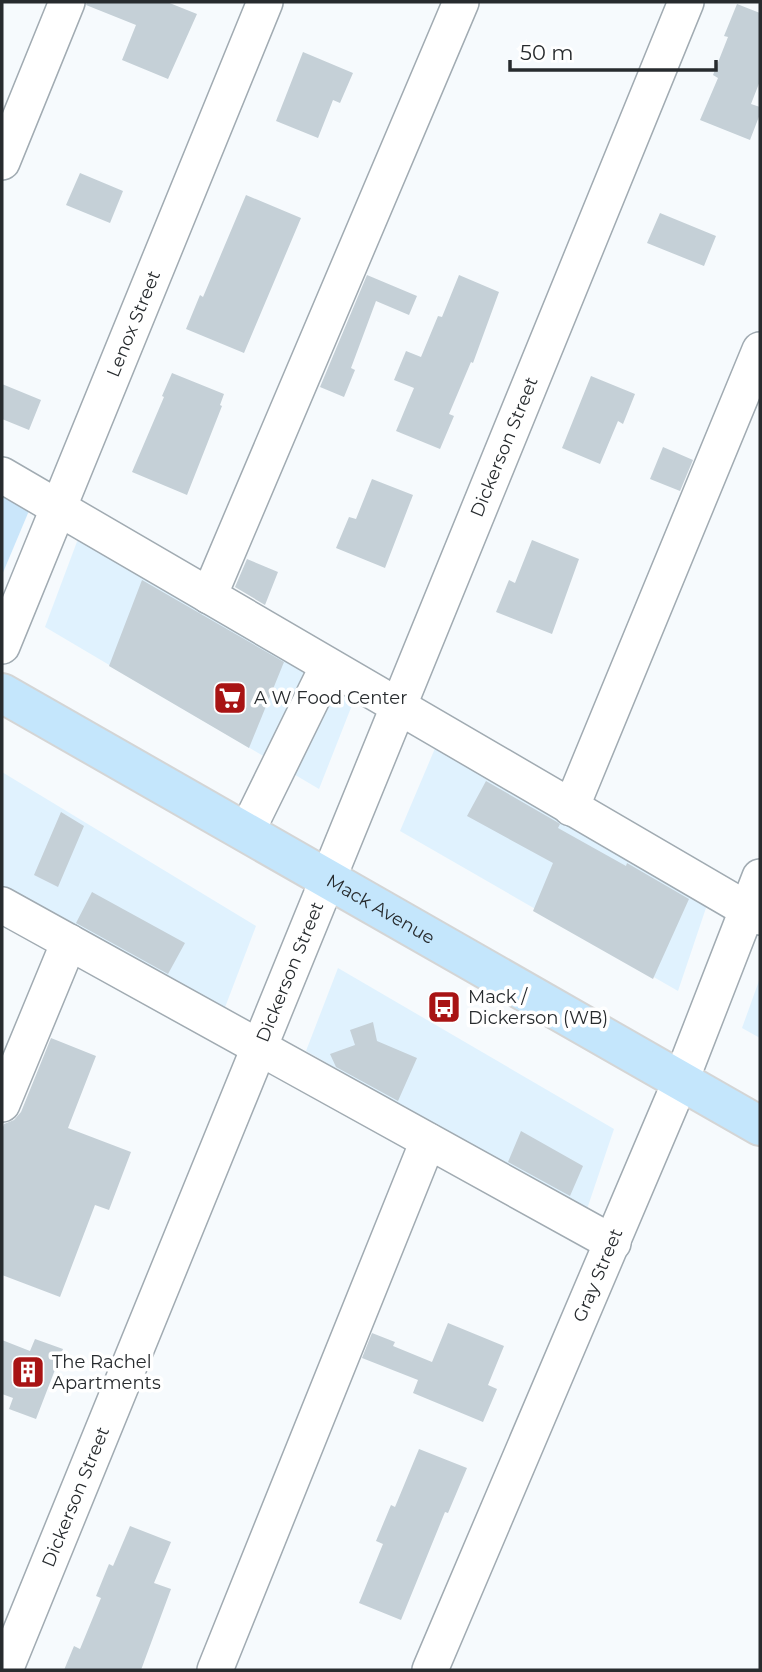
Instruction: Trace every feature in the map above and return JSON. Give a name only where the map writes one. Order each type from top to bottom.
[{"type":"main road","name":"Mack Avenue","points":[[2,693],[760,1126]]},
{"type":"street","points":[[2,162],[67,2]]},
{"type":"street","name":"Lenox Street","points":[[2,646],[265,2]]},
{"type":"street","points":[[209,596],[461,2]]},
{"type":"street","name":"Dickerson Street","points":[[5,1670],[686,2]]},
{"type":"street","points":[[572,808],[760,350]]},
{"type":"street","points":[[2,475],[754,913]]},
{"type":"street","points":[[246,834],[328,666]]},
{"type":"street","name":"Gray Street","points":[[430,1670],[754,913],[760,877]]},
{"type":"street","points":[[2,905],[612,1243]]},
{"type":"street","points":[[2,1104],[69,942]]},
{"type":"street","points":[[215,1670],[428,1141]]},
{"type":"shaded area","points":[[2,490],[31,506],[2,575]]},
{"type":"shaded area","points":[[81,531],[356,695],[319,789],[45,627]]},
{"type":"shaded area","points":[[436,746],[709,899],[678,991],[400,831]]},
{"type":"shaded area","points":[[2,772],[256,926],[224,1010],[2,889]]},
{"type":"shaded area","points":[[338,968],[614,1129],[586,1212],[306,1051]]},
{"type":"shaded area","points":[[760,978],[760,1038],[742,1028]]},
{"type":"building","points":[[87,2],[167,2],[197,14],[168,79],[122,60],[136,25],[86,5]]},
{"type":"building","points":[[737,4],[760,13],[760,81],[751,104],[760,107],[760,114],[750,140],[700,120],[718,78],[713,75]]},
{"type":"building","points":[[303,52],[353,73],[340,103],[333,100],[318,138],[276,121]]},
{"type":"building","points":[[80,173],[123,191],[110,223],[66,205]]},
{"type":"building","points":[[246,195],[301,218],[244,353],[186,329],[200,295],[203,297]]},
{"type":"building","points":[[660,213],[716,236],[704,266],[647,243]]},
{"type":"building","points":[[367,275],[417,296],[409,315],[376,301],[351,368],[355,370],[344,397],[320,387]]},
{"type":"building","points":[[459,275],[499,292],[473,363],[471,362],[449,414],[454,416],[440,449],[396,431],[414,388],[394,380],[406,351],[421,357],[438,316],[442,317]]},
{"type":"building","points":[[172,373],[224,394],[220,405],[222,406],[187,495],[132,472]]},
{"type":"building","points":[[591,376],[635,394],[623,424],[618,421],[600,464],[562,448]]},
{"type":"building","points":[[2,384],[41,400],[29,430],[2,419]]},
{"type":"building","points":[[663,447],[693,460],[680,491],[650,479]]},
{"type":"building","points":[[372,479],[413,495],[385,568],[336,548],[349,517],[356,519]]},
{"type":"building","points":[[532,540],[579,559],[552,634],[496,612],[509,580],[515,583]]},
{"type":"building","points":[[247,559],[278,572],[265,605],[235,587]]},
{"type":"building","points":[[142,580],[284,662],[249,748],[109,666]]},
{"type":"building","points":[[486,781],[557,822],[560,824],[558,828],[626,866],[627,863],[689,899],[653,979],[533,911],[553,863],[467,816]]},
{"type":"building","points":[[61,812],[84,826],[58,887],[34,875]]},
{"type":"building","points":[[92,892],[185,943],[168,974],[76,923]]},
{"type":"building","points":[[373,1022],[377,1041],[417,1058],[398,1101],[336,1067],[330,1054],[355,1045],[350,1030]]},
{"type":"building","points":[[51,1038],[96,1056],[68,1128],[131,1152],[109,1210],[95,1205],[60,1297],[2,1275],[2,1130],[4,1124],[14,1120],[21,1112]]},
{"type":"building","points":[[521,1131],[583,1166],[570,1196],[508,1162]]},
{"type":"building","points":[[448,1323],[504,1346],[488,1385],[497,1389],[483,1422],[413,1393],[418,1380],[362,1358],[372,1333],[395,1342],[393,1346],[432,1362]]},
{"type":"building","name":"The Rachel Apartments","points":[[35,1339],[63,1349],[36,1419],[9,1409],[13,1398],[2,1394],[2,1340],[30,1351]]},
{"type":"building","points":[[419,1449],[467,1468],[448,1513],[445,1512],[401,1620],[359,1603],[383,1544],[376,1541],[391,1505],[395,1507]]},
{"type":"building","points":[[130,1526],[171,1542],[154,1583],[171,1589],[141,1670],[64,1670],[74,1646],[80,1649],[101,1598],[96,1596],[109,1564],[113,1566]]},
{"type":"place","name":"A W Food Center","points":[[230,698]]},
{"type":"place","name":"Mack / Dickerson (WB)","points":[[444,1007]]},
{"type":"place","name":"The Rachel Apartments","points":[[28,1372]]}]
